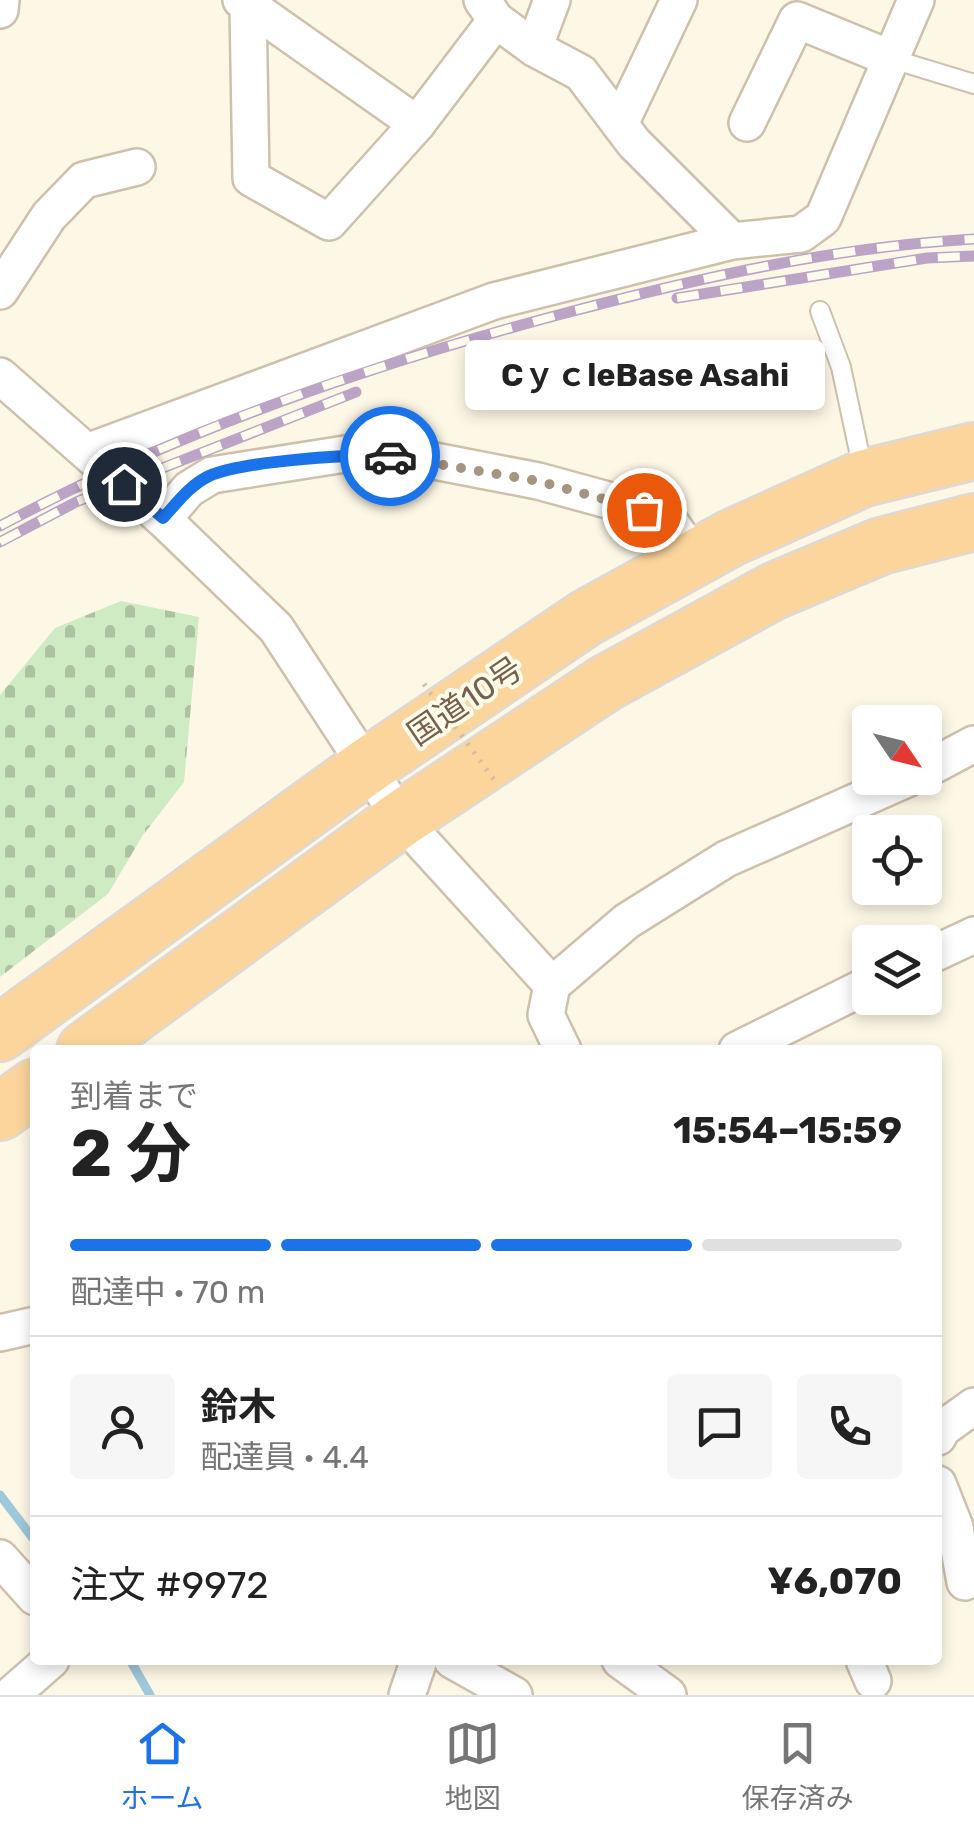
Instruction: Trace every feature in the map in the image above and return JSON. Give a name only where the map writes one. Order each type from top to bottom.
[{"type":"highway","name":"国道10号","points":[[0,1033],[366,768],[586,618],[709,550],[864,478],[974,451]]},
{"type":"highway","points":[[709,550],[974,476]]},
{"type":"highway","name":"国道10号","points":[[92,1045],[401,819],[606,682],[757,600],[881,546],[974,522]]},
{"type":"highway","points":[[0,1112],[30,1091]]},
{"type":"street","points":[[0,10],[1,0]]},
{"type":"street","points":[[534,48],[552,0]]},
{"type":"street","points":[[620,124],[679,0]]},
{"type":"street","points":[[87,452],[494,301],[732,242],[801,234],[823,218],[916,0]]},
{"type":"street","points":[[245,3],[251,178],[330,222],[418,124],[489,10],[534,48],[581,73],[620,124],[732,242]]},
{"type":"street","points":[[245,3],[418,124]]},
{"type":"street","points":[[746,123],[797,20],[892,59]]},
{"type":"street","points":[[0,290],[49,216],[84,180],[137,167]]},
{"type":"street","points":[[0,376],[163,518],[276,628],[401,819],[552,985]]},
{"type":"street","points":[[163,518],[189,489],[212,475],[345,454],[419,458],[538,481],[644,510],[670,522],[709,550]]},
{"type":"street","points":[[942,761],[974,744]]},
{"type":"street","points":[[561,1045],[546,1015],[552,985],[627,921],[726,859],[871,795]]},
{"type":"street","points":[[942,950],[974,935]]},
{"type":"street","points":[[747,1045],[852,993]]},
{"type":"street","points":[[0,1334],[30,1325]]},
{"type":"street","points":[[942,1429],[974,1406]]},
{"type":"street","points":[[942,1494],[955,1527],[959,1586]]},
{"type":"street","points":[[0,1558],[30,1591]]},
{"type":"street","points":[[11,1695],[45,1665]]},
{"type":"street","points":[[408,1695],[417,1665]]},
{"type":"street","points":[[461,1665],[514,1695]]},
{"type":"street","points":[[627,1665],[668,1695]]},
{"type":"lane","points":[[892,59],[974,84]]},
{"type":"lane","points":[[820,311],[841,367],[864,478]]},
{"type":"path","points":[[424,684],[496,784]]},
{"type":"green space","points":[[121,601],[199,617],[184,782],[143,835],[108,894],[0,977],[0,695],[55,628]]},
{"type":"waterway","points":[[0,1495],[30,1534]]},
{"type":"waterway","points":[[133,1665],[150,1695]]},
{"type":"railway","points":[[0,526],[203,431],[344,379],[486,335],[764,266],[869,249],[974,239]]},
{"type":"railway","points":[[677,298],[927,258],[974,256]]},
{"type":"railway","points":[[0,542],[76,502],[356,392]]},
{"type":"way so far","points":[[390,456],[538,481],[644,510]]},
{"type":"place","name":"CｙｃleBase Asahi","points":[[644,510]]},
{"type":"route","points":[[124,484],[163,518],[189,489],[212,475],[345,454],[390,456]]}]
